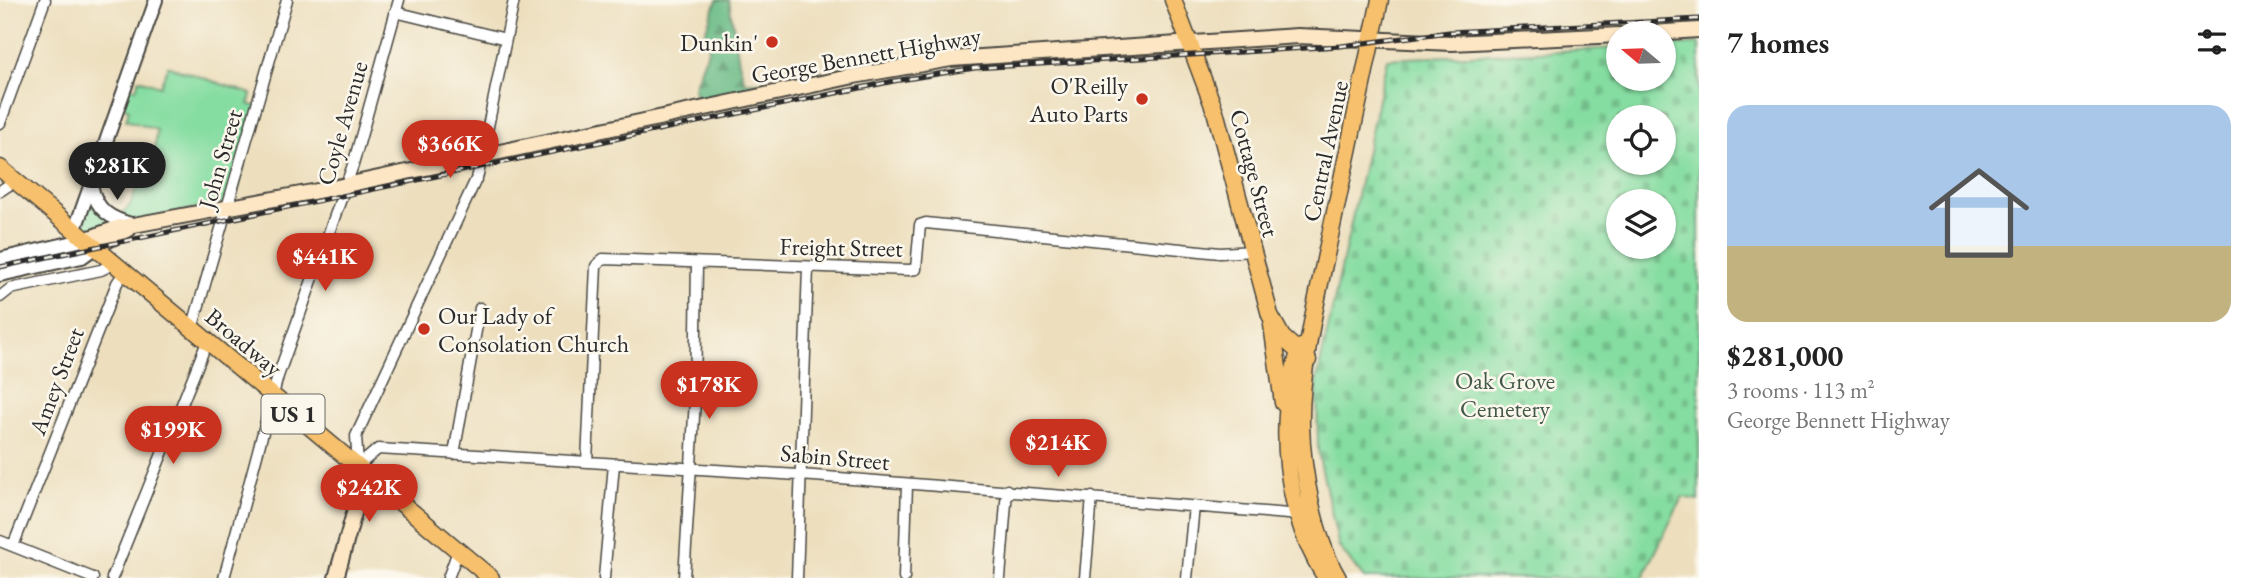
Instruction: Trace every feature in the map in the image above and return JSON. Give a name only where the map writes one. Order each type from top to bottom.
[{"type":"main road","name":"Cottage Street","points":[[1173,0],[1216,111],[1270,315],[1282,337],[1303,356]]},
{"type":"main road","name":"Central Avenue","points":[[1312,553],[1297,515],[1285,415],[1314,312],[1380,0]]},
{"type":"main road","points":[[1676,31],[1699,30]]},
{"type":"main road","name":"George Bennett Highway","points":[[86,238],[913,65],[981,56],[1191,42],[1336,36],[1451,43],[1606,36]]},
{"type":"main road","name":"Broadway","points":[[0,168],[491,578]]},
{"type":"main road","points":[[1270,315],[1285,415]]},
{"type":"main road","name":"Central Avenue","points":[[1303,356],[1301,424],[1315,515],[1327,557],[1339,578]]},
{"type":"main road","points":[[336,578],[360,488],[358,466]]},
{"type":"main road","points":[[1312,553],[1312,578]]},
{"type":"main road","points":[[1312,553],[1326,578]]},
{"type":"street","points":[[0,123],[45,0]]},
{"type":"street","points":[[86,238],[91,181],[156,0]]},
{"type":"street","name":"John Street","points":[[192,329],[287,0]]},
{"type":"street","name":"Coyle Avenue","points":[[224,578],[278,376],[347,185],[399,0]]},
{"type":"street","points":[[358,466],[356,436],[469,194],[483,155],[514,0]]},
{"type":"street","points":[[396,12],[506,39]]},
{"type":"street","points":[[0,191],[15,181]]},
{"type":"street","points":[[91,181],[100,210],[108,217],[136,226]]},
{"type":"street","name":"Freight Street","points":[[587,462],[593,305],[597,261],[603,259],[808,268],[916,269],[918,233],[920,225],[926,223],[1220,253],[1253,251]]},
{"type":"street","name":"George Bennett Highway","points":[[0,259],[86,238],[82,257],[0,275]]},
{"type":"street","points":[[684,578],[692,467],[698,263]]},
{"type":"street","points":[[0,297],[10,289],[120,267]]},
{"type":"street","name":"Amey Street","points":[[13,546],[117,283],[120,267]]},
{"type":"street","points":[[797,578],[808,268]]},
{"type":"street","points":[[454,454],[480,308]]},
{"type":"street","points":[[112,578],[207,342]]},
{"type":"street","name":"Sabin Street","points":[[358,466],[378,450],[692,467],[1315,515]]},
{"type":"street","points":[[604,578],[614,464]]},
{"type":"street","points":[[904,578],[907,484]]},
{"type":"street","points":[[1000,578],[1007,490]]},
{"type":"street","points":[[1085,578],[1092,497]]},
{"type":"street","points":[[1187,578],[1194,506]]},
{"type":"street","points":[[0,541],[93,578]]},
{"type":"street","points":[[448,578],[458,551]]},
{"type":"green space","points":[[717,0],[729,0],[745,82],[762,82],[769,95],[697,107],[694,87],[709,47],[704,35]]},
{"type":"green space","name":"Oak Grove Cemetery","points":[[1699,44],[1699,500],[1682,497],[1643,578],[1364,578],[1339,547],[1318,452],[1317,379],[1387,59],[1606,49],[1606,91],[1676,91],[1676,45]]},
{"type":"green space","points":[[168,66],[251,94],[249,104],[260,108],[235,200],[83,233],[90,191],[118,218],[130,205],[150,153],[155,148],[157,130],[126,120],[129,109],[122,106],[130,86],[136,89],[139,79],[160,86]]},
{"type":"railway","points":[[0,267],[894,81],[975,68],[1341,46],[1449,32],[1699,19]]},
{"type":"place","name":"Dunkin'","points":[[772,42]]},
{"type":"place","name":"O'Reilly Auto Parts","points":[[1142,99]]},
{"type":"place","name":"Our Lady of Consolation Church","points":[[424,329]]}]
